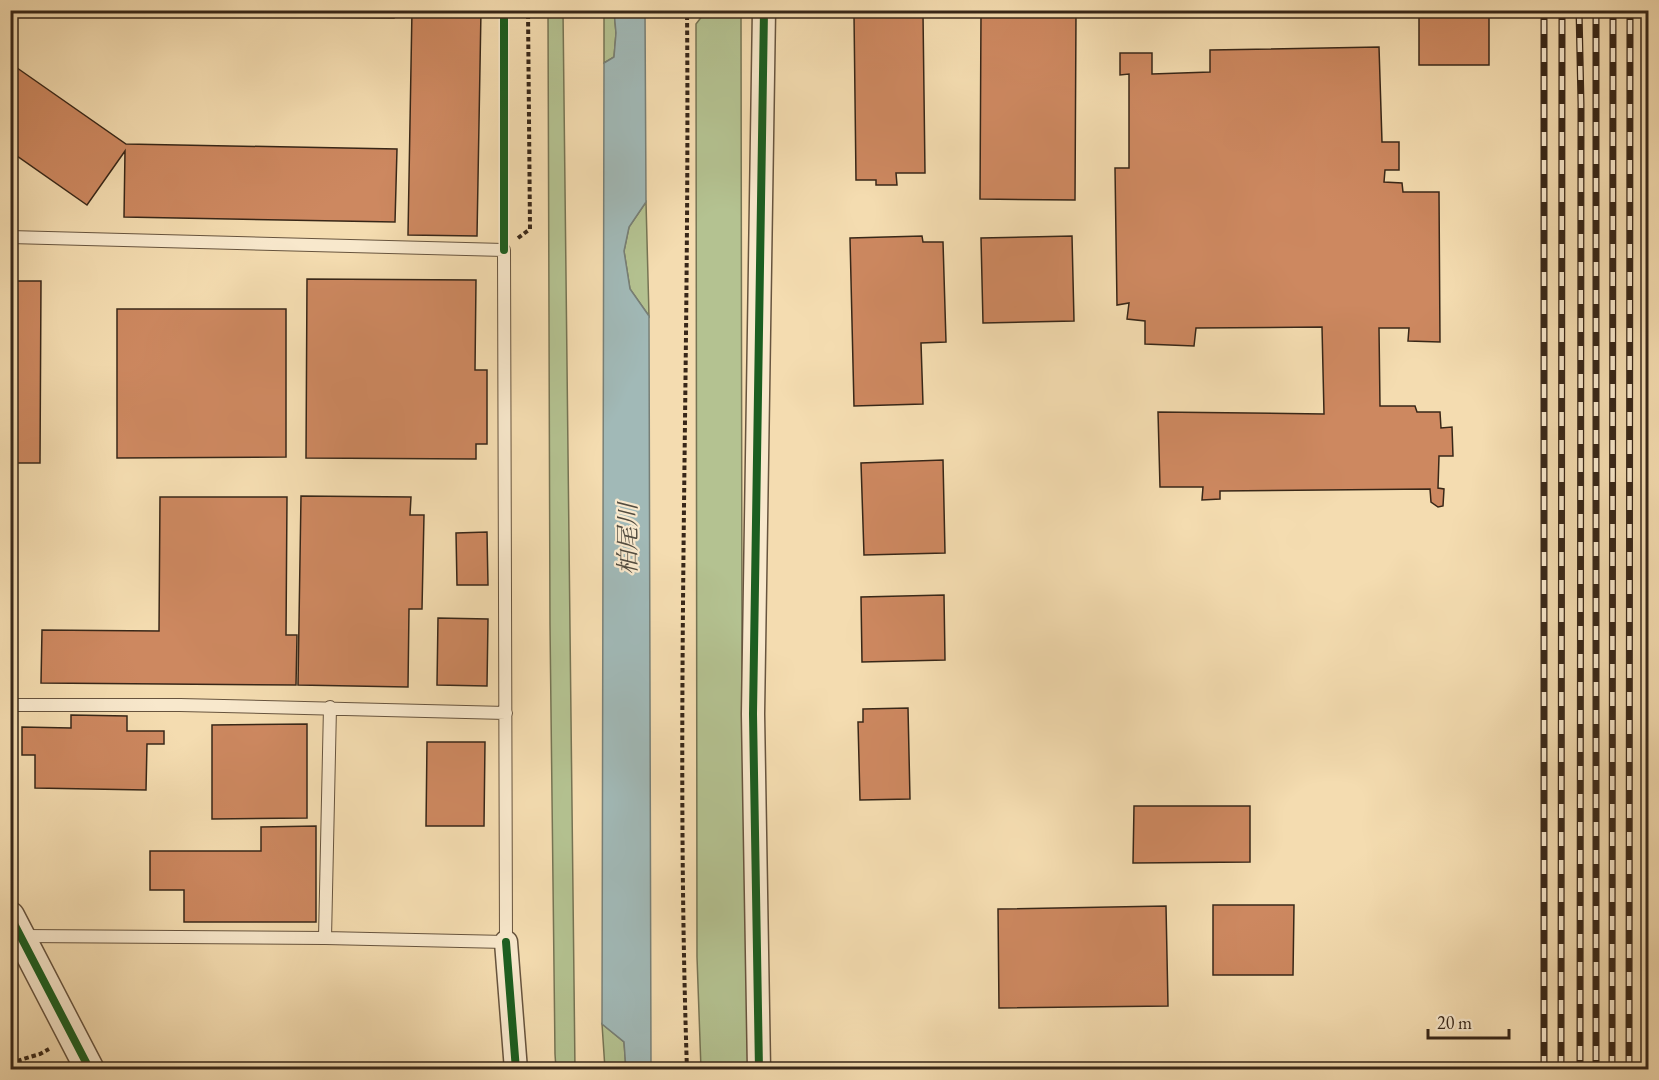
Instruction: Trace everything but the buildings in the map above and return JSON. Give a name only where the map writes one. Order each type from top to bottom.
[{"type":"street","points":[[759,1070],[753,714],[764,10]]},
{"type":"street","points":[[16,926],[90,1070]]},
{"type":"street","points":[[506,942],[516,1070]]},
{"type":"lane","points":[[10,237],[504,250],[506,942],[325,938],[16,926]]},
{"type":"lane","points":[[10,705],[330,707],[506,713]]},
{"type":"lane","points":[[325,938],[330,707]]},
{"type":"path","points":[[528,10],[530,229]]},
{"type":"path","points":[[687,1070],[681,667],[687,324],[688,11]]},
{"type":"path","points":[[10,1063],[40,1054],[73,1037]]},
{"type":"green space","points":[[548,11],[563,11],[575,1070],[556,1069],[555,1054],[550,625]]},
{"type":"green space","points":[[604,11],[614,11],[616,33],[614,57],[604,63]]},
{"type":"green space","points":[[706,11],[741,11],[742,668],[749,1069],[701,1069],[697,957],[696,24]]},
{"type":"green space","points":[[646,202],[649,316],[630,289],[624,251],[629,227]]},
{"type":"green space","points":[[602,1024],[624,1042],[626,1069],[605,1069]]},
{"type":"water","name":"柏尾川","points":[[645,10],[646,202],[629,227],[624,251],[630,289],[649,316],[651,1069],[626,1070],[624,1042],[602,1024],[604,63],[614,57],[616,33],[614,11]]},
{"type":"railway","points":[[1544,10],[1544,1070]]},
{"type":"railway","points":[[1561,1070],[1562,10]]},
{"type":"railway","points":[[1579,10],[1581,104],[1580,1070]]},
{"type":"railway","points":[[1596,10],[1596,1070]]},
{"type":"railway","points":[[1612,1070],[1613,10]]},
{"type":"railway","points":[[1629,1070],[1630,10]]},
{"type":"cycle path","points":[[504,10],[504,250]]},
{"type":"cycle path","points":[[759,1070],[753,714],[764,10]]},
{"type":"cycle path","points":[[10,916],[90,1070]]},
{"type":"cycle path","points":[[506,942],[516,1070]]}]
